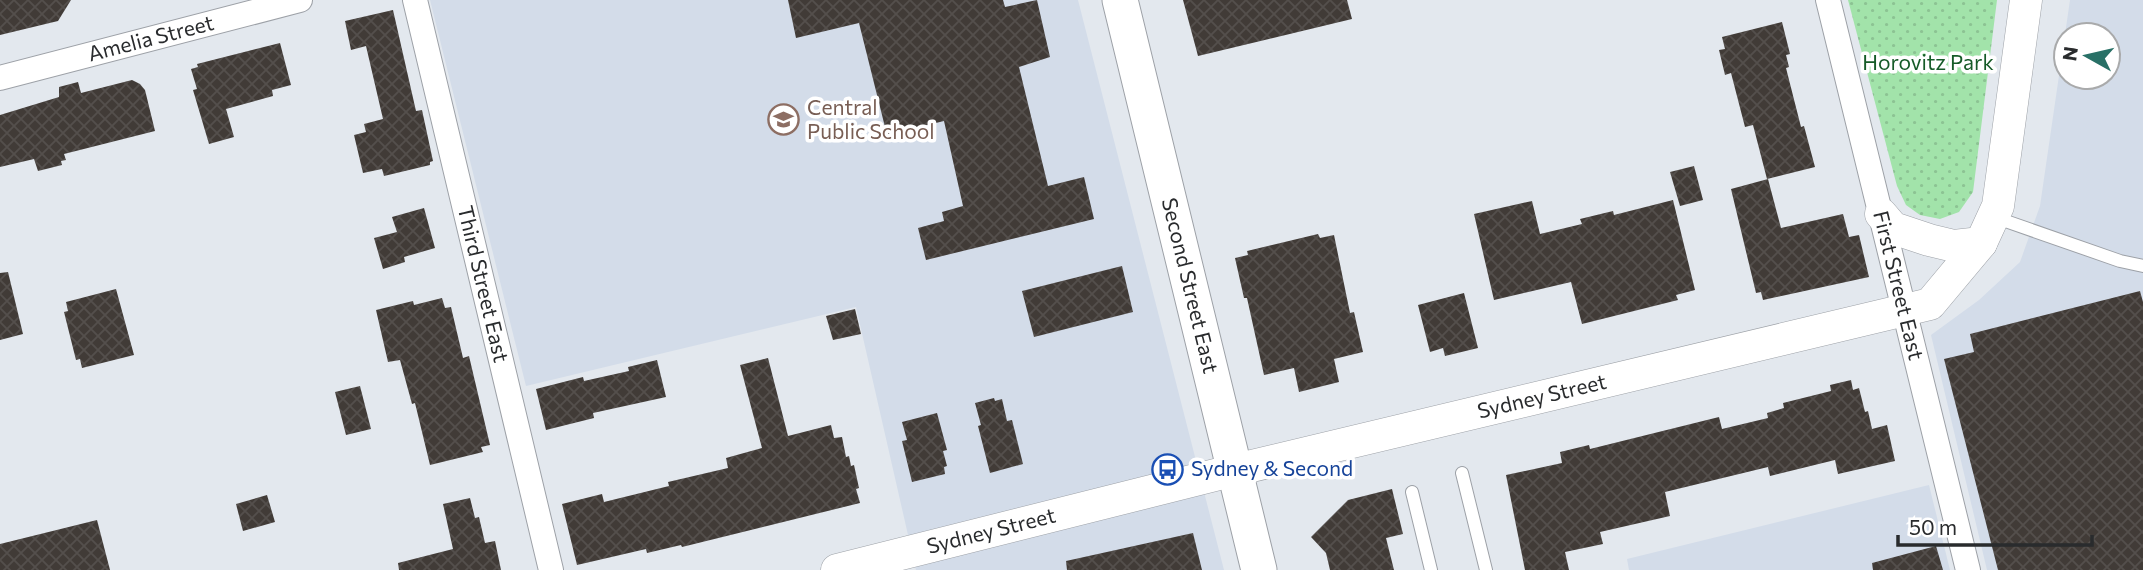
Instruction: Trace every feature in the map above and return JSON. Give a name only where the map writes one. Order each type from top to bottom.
[{"type":"main road","name":"Second Street East","points":[[1120,0],[1259,570]]},
{"type":"street","name":"Amelia Street","points":[[0,78],[300,0]]},
{"type":"street","name":"Third Street East","points":[[415,0],[551,570]]},
{"type":"street","name":"First Street East","points":[[1828,0],[1968,570]]},
{"type":"street","name":"Sydney Street","points":[[837,570],[899,562],[1235,470],[1930,304],[1987,230],[1998,206],[2026,0]]},
{"type":"street","points":[[1881,214],[1893,228],[1954,246],[1987,230]]},
{"type":"lane","points":[[1987,230],[2143,265]]},
{"type":"lane","points":[[1462,473],[1486,570]]},
{"type":"lane","points":[[1412,492],[1431,570]]},
{"type":"shaded area","name":"Central Public School","points":[[430,0],[1078,0],[1224,570],[916,570],[856,307],[526,386]]},
{"type":"shaded area","points":[[2070,0],[2143,0],[2143,570],[1987,570],[1931,335],[1979,300],[2020,262],[2040,206],[2057,91],[2122,91],[2122,21],[2067,21]]},
{"type":"shaded area","points":[[1929,485],[1950,570],[1629,570],[1627,559]]},
{"type":"green space","name":"Horovitz Park","points":[[1848,0],[1997,0],[1973,192],[1959,212],[1940,219],[1920,215],[1906,205],[1897,186]]},
{"type":"building","points":[[0,0],[71,0],[58,21],[0,35]]},
{"type":"building","points":[[788,0],[1003,0],[1005,7],[1037,0],[1050,57],[1019,67],[1048,186],[1084,177],[1094,219],[926,260],[918,228],[944,221],[942,212],[963,206],[944,121],[887,135],[859,23],[796,38]]},
{"type":"building","points":[[1183,0],[1347,0],[1352,19],[1198,56]]},
{"type":"building","points":[[393,10],[416,111],[422,110],[433,161],[430,165],[384,176],[382,169],[363,173],[354,135],[366,132],[364,124],[383,119],[366,46],[351,50],[345,21]]},
{"type":"building","points":[[1782,22],[1790,54],[1786,55],[1789,67],[1786,68],[1801,127],[1804,126],[1815,167],[1767,179],[1753,125],[1745,127],[1731,73],[1725,75],[1719,50],[1725,49],[1722,37]]},
{"type":"building","points":[[280,43],[291,85],[272,90],[273,96],[226,109],[234,137],[209,144],[193,90],[197,89],[191,69],[198,67],[197,64]]},
{"type":"building","points":[[132,80],[145,90],[155,131],[64,154],[66,160],[61,161],[62,165],[38,171],[34,159],[0,167],[0,115],[59,97],[59,87],[78,82],[81,93]]},
{"type":"building","points":[[1694,166],[1703,200],[1680,206],[1670,172]]},
{"type":"building","points":[[1768,179],[1781,228],[1843,214],[1849,237],[1859,235],[1869,277],[1763,300],[1761,292],[1756,293],[1731,189]]},
{"type":"building","points":[[1673,200],[1695,290],[1676,295],[1678,300],[1582,324],[1571,282],[1494,300],[1474,214],[1532,201],[1540,234],[1582,224],[1580,219],[1613,211],[1614,215]]},
{"type":"building","points":[[424,208],[435,248],[404,257],[405,262],[383,269],[374,238],[397,232],[392,217]]},
{"type":"building","points":[[1318,234],[1320,238],[1334,235],[1350,313],[1354,312],[1363,352],[1334,359],[1339,382],[1299,392],[1294,368],[1264,375],[1235,258],[1248,255],[1247,251]]},
{"type":"building","points":[[1122,266],[1133,312],[1034,337],[1022,291]]},
{"type":"building","points":[[8,272],[23,334],[0,340],[0,273]]},
{"type":"building","points":[[116,289],[134,355],[82,368],[80,359],[76,360],[64,312],[68,311],[66,302]]},
{"type":"building","points":[[2140,291],[2143,302],[2143,570],[1998,570],[1944,359],[1974,352],[1970,334]]},
{"type":"building","points":[[1464,293],[1478,348],[1445,356],[1443,348],[1430,352],[1418,305]]},
{"type":"building","points":[[442,298],[445,308],[451,307],[463,358],[469,356],[490,445],[481,447],[483,452],[430,465],[415,403],[412,404],[400,360],[388,362],[376,310],[413,301],[414,305]]},
{"type":"building","points":[[855,309],[861,334],[833,340],[826,316]]},
{"type":"building","points":[[768,358],[788,436],[831,425],[834,438],[842,437],[846,457],[849,456],[851,466],[854,465],[860,503],[682,547],[681,545],[647,553],[646,549],[577,565],[562,504],[602,494],[604,502],[669,486],[668,482],[728,468],[726,458],[762,448],[740,365]]},
{"type":"building","points":[[657,360],[666,397],[593,413],[594,418],[546,430],[536,389],[583,377],[584,381],[629,371],[628,367]]},
{"type":"building","points":[[1851,380],[1853,390],[1859,388],[1872,429],[1887,425],[1895,461],[1838,474],[1835,460],[1770,476],[1768,467],[1665,492],[1670,516],[1600,532],[1603,544],[1565,552],[1569,570],[1525,570],[1506,475],[1562,463],[1560,452],[1589,445],[1590,449],[1719,417],[1722,429],[1768,418],[1767,413],[1784,408],[1783,403],[1831,391],[1830,385]]},
{"type":"building","points":[[360,386],[371,429],[346,435],[335,392]]},
{"type":"building","points":[[994,398],[995,401],[1002,399],[1007,421],[1012,420],[1023,464],[990,473],[975,403]]},
{"type":"building","points":[[937,413],[947,450],[943,451],[947,466],[944,467],[945,474],[912,482],[902,441],[907,440],[902,422]]},
{"type":"building","points":[[1392,489],[1403,534],[1386,538],[1394,570],[1330,570],[1326,553],[1311,537],[1348,500]]},
{"type":"building","points":[[267,495],[275,522],[243,531],[236,504]]},
{"type":"building","points":[[470,498],[475,518],[479,517],[485,543],[495,541],[501,570],[399,570],[398,563],[453,549],[443,504]]},
{"type":"building","points":[[97,520],[110,570],[0,570],[0,544]]},
{"type":"building","points":[[1193,533],[1202,570],[1067,570],[1066,561]]},
{"type":"building","points":[[1936,546],[1943,570],[1873,570],[1872,563]]},
{"type":"place","name":"Central Public School","points":[[784,120]]},
{"type":"place","name":"Sydney & Second","points":[[1168,469]]}]
